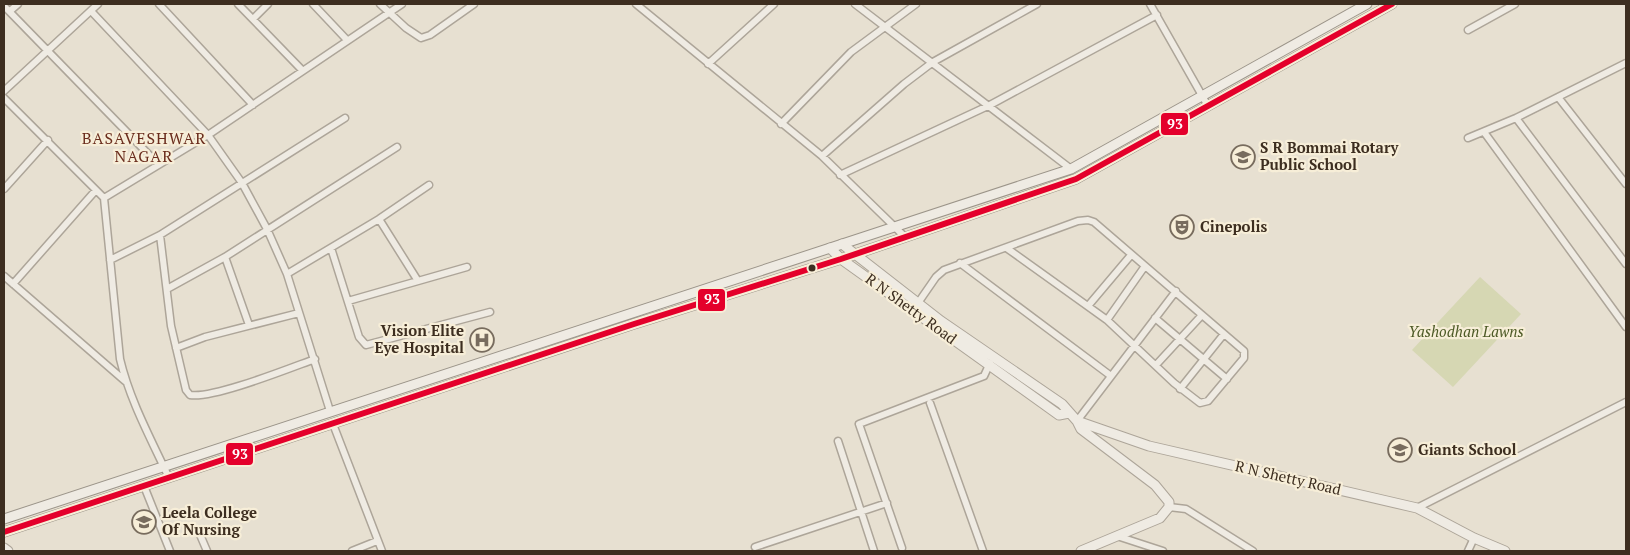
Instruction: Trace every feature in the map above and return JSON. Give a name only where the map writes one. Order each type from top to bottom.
[{"type":"main road","points":[[4,519],[1071,169],[1367,4]]},
{"type":"main road","points":[[4,532],[841,259],[1076,179],[1392,4]]},
{"type":"main road","name":"R N Shetty Road","points":[[842,244],[906,300],[918,303],[991,362]]},
{"type":"main road","name":"R N Shetty Road","points":[[830,248],[841,259],[906,300],[1002,370],[1059,415],[1069,413],[1077,421],[1149,446],[1417,508],[1474,538],[1505,551]]},
{"type":"main road","points":[[1077,421],[1081,429],[1155,485],[1166,497],[1169,507],[1160,518],[1081,551]]},
{"type":"main road","points":[[4,548],[8,551]]},
{"type":"street","points":[[10,12],[18,4]]},
{"type":"street","points":[[4,91],[98,4]]},
{"type":"street","points":[[160,4],[253,105]]},
{"type":"street","points":[[238,4],[254,18],[302,70]]},
{"type":"street","points":[[254,18],[268,4]]},
{"type":"street","points":[[313,4],[347,40]]},
{"type":"street","points":[[380,4],[417,38],[430,35],[474,4]]},
{"type":"street","points":[[104,198],[208,135],[402,4]]},
{"type":"street","points":[[636,4],[822,156],[904,236]]},
{"type":"street","points":[[708,64],[774,4]]},
{"type":"street","points":[[855,4],[883,27],[990,105],[1071,169]]},
{"type":"street","points":[[781,124],[851,52],[916,4]]},
{"type":"street","points":[[822,156],[904,84],[933,62],[1037,4]]},
{"type":"street","points":[[1150,4],[1204,95],[1208,106]]},
{"type":"street","points":[[1468,30],[1514,4]]},
{"type":"street","points":[[4,6],[158,164]]},
{"type":"street","points":[[91,11],[208,135],[242,183],[267,229],[288,274],[330,411]]},
{"type":"street","points":[[840,175],[990,105],[1157,15]]},
{"type":"street","points":[[1468,138],[1516,118],[1626,63]]},
{"type":"street","points":[[1558,97],[1623,174],[1626,184]]},
{"type":"street","points":[[4,98],[104,198],[120,360],[125,380],[146,431],[170,478]]},
{"type":"street","points":[[110,260],[160,235],[345,118]]},
{"type":"street","points":[[1516,118],[1626,264]]},
{"type":"street","points":[[1484,132],[1625,324]]},
{"type":"street","points":[[4,188],[48,140]]},
{"type":"street","points":[[167,289],[225,257],[397,147]]},
{"type":"street","points":[[288,274],[379,219],[429,185]]},
{"type":"street","points":[[13,284],[96,190]]},
{"type":"street","points":[[379,219],[418,282]]},
{"type":"street","points":[[918,303],[940,273],[960,263],[1008,248],[1078,221],[1088,220],[1094,222],[1176,291],[1246,354],[1227,379],[1204,404],[1196,401],[1180,389],[1107,320],[1008,248]]},
{"type":"street","points":[[160,235],[176,348],[186,390],[190,395],[195,396],[266,377],[315,359]]},
{"type":"street","points":[[331,248],[359,337],[366,345],[490,312]]},
{"type":"street","points":[[1088,306],[1131,255]]},
{"type":"street","points":[[225,257],[249,325]]},
{"type":"street","points":[[960,263],[1111,376]]},
{"type":"street","points":[[1107,320],[1145,266]]},
{"type":"street","points":[[348,302],[467,267]]},
{"type":"street","points":[[4,276],[125,380]]},
{"type":"street","points":[[1077,421],[1176,291]]},
{"type":"street","points":[[176,348],[205,337],[299,313]]},
{"type":"street","points":[[1156,365],[1202,316]]},
{"type":"street","points":[[1155,318],[1227,379]]},
{"type":"street","points":[[1180,389],[1224,334]]},
{"type":"street","points":[[902,548],[859,424],[984,376],[991,362]]},
{"type":"street","points":[[1417,508],[1626,402]]},
{"type":"street","points":[[930,403],[983,551]]},
{"type":"street","points":[[333,424],[350,465],[376,540],[382,551]]},
{"type":"street","points":[[838,441],[874,551]]},
{"type":"street","points":[[144,486],[170,551]]},
{"type":"street","points":[[756,547],[886,503]]},
{"type":"street","points":[[1169,507],[1186,509],[1254,551]]},
{"type":"street","points":[[198,530],[207,551]]},
{"type":"street","points":[[1117,536],[1150,549],[1163,551]]},
{"type":"street","points":[[1468,551],[1474,538]]},
{"type":"street","points":[[352,551],[376,540]]},
{"type":"green space","name":"Yashodhan Lawns","points":[[1480,277],[1521,314],[1453,387],[1412,350]]},
{"type":"transit line","name":"93","points":[[4,532],[634,324],[841,259],[1076,179],[1392,4]]},
{"type":"place","name":"S R Bommai Rotary Public School","points":[[1243,157]]},
{"type":"place","name":"Cinepolis","points":[[1182,227]]},
{"type":"place","name":"Vision Elite Eye Hospital","points":[[482,340]]},
{"type":"place","name":"Giants School","points":[[1400,450]]},
{"type":"place","name":"Leela College Of Nursing","points":[[144,522]]},
{"type":"district","name":"BASAVESHWAR NAGAR","points":[[144,147]]}]
